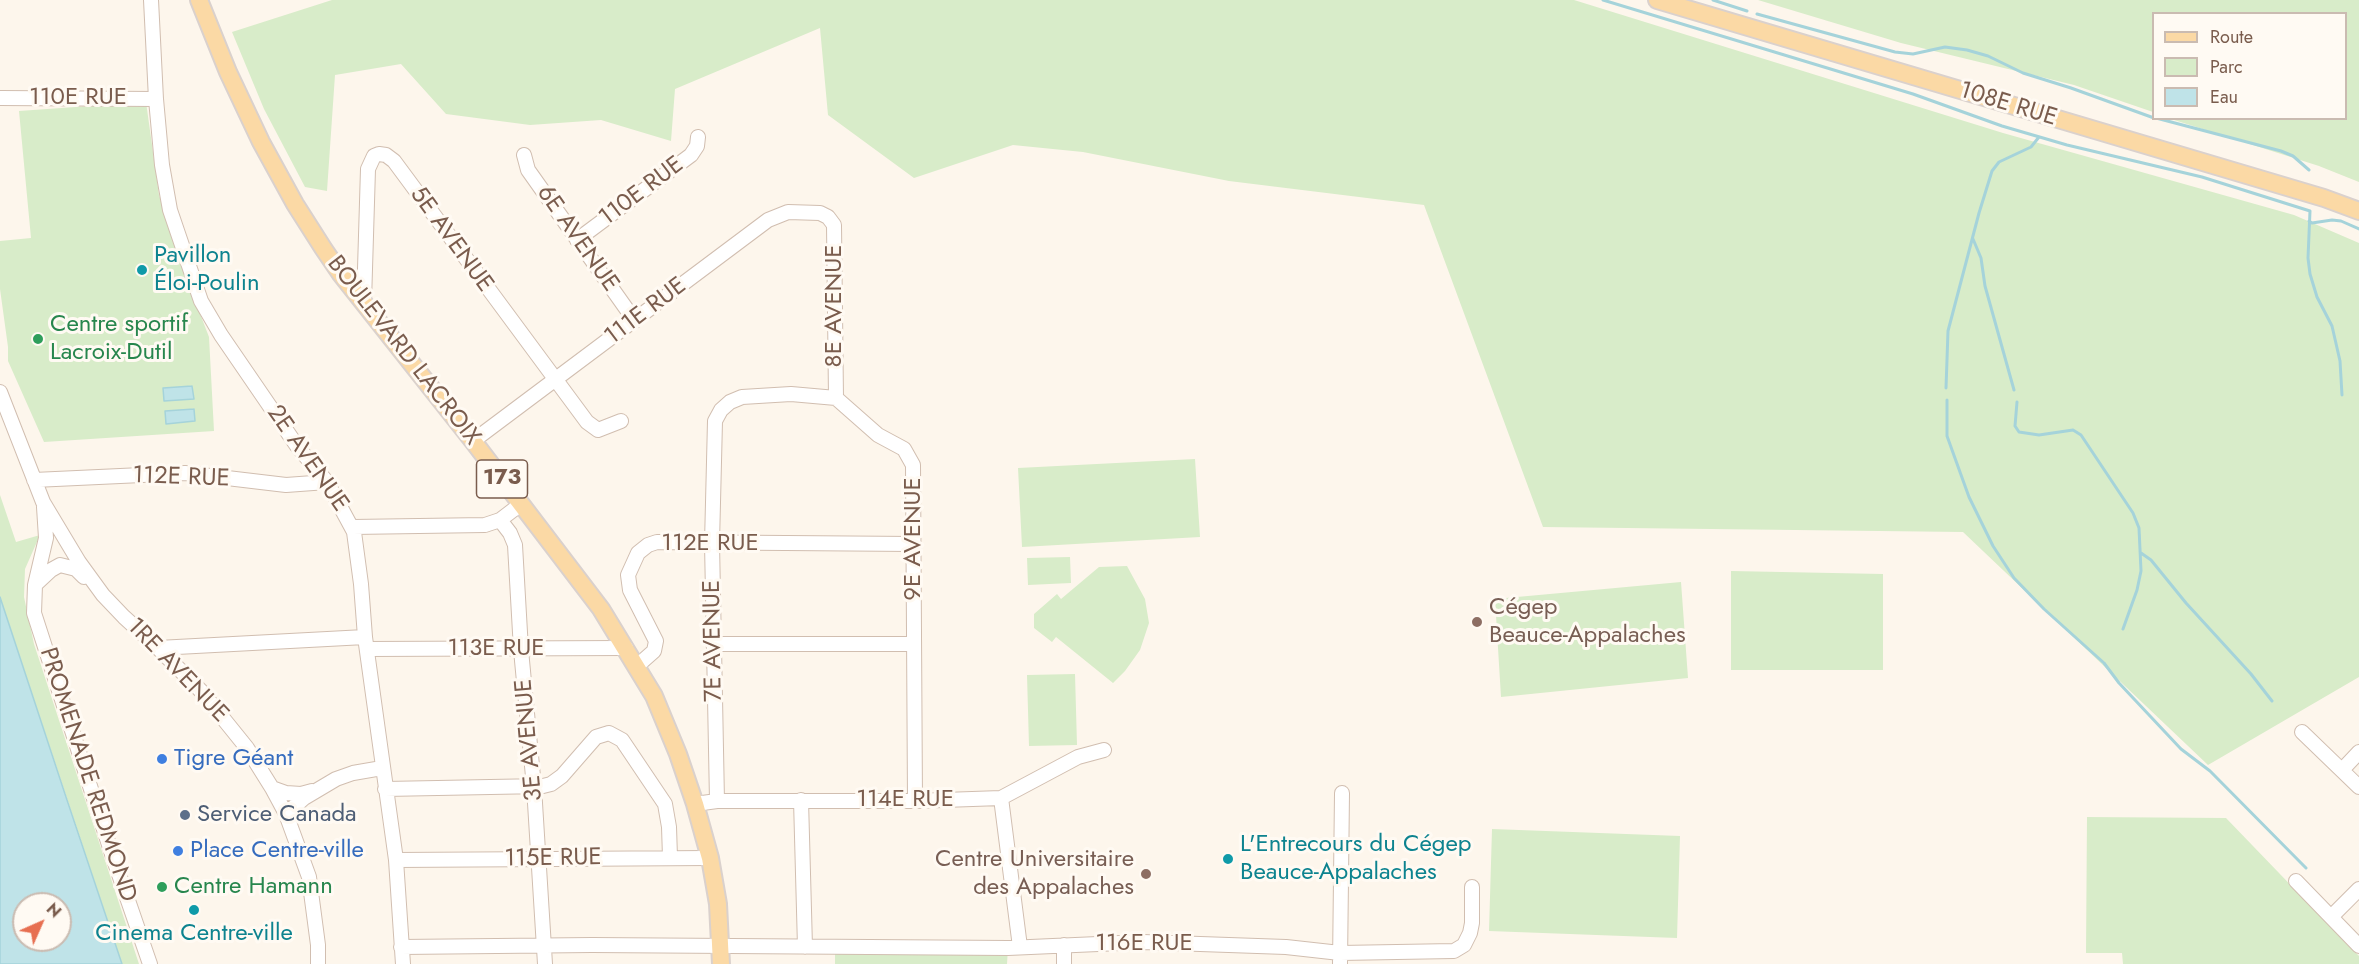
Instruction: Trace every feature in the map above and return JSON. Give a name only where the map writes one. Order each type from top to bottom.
[{"type":"main road","name":"BOULEVARD LACROIX","points":[[201,0],[208,24],[228,72],[261,142],[295,204],[340,273],[473,441],[601,609],[654,696],[672,738],[695,804],[710,858],[718,904],[721,964]]},
{"type":"main road","name":"108E RUE","points":[[1657,0],[2324,198],[2359,211]]},
{"type":"street","name":"2E AVENUE","points":[[153,4],[156,99],[162,165],[170,210],[201,301],[221,335],[297,446],[327,482],[353,527],[382,768],[396,860],[403,964]]},
{"type":"street","name":"110E RUE","points":[[0,98],[156,99]]},
{"type":"street","name":"110E RUE","points":[[577,240],[691,155],[697,146],[698,137]]},
{"type":"street","name":"5E AVENUE","points":[[364,302],[368,169],[374,156],[379,154],[386,155],[393,161],[591,427],[598,430],[621,421]]},
{"type":"street","name":"6E AVENUE","points":[[524,155],[528,170],[635,321]]},
{"type":"street","name":"111E RUE","points":[[473,441],[776,215],[802,212],[820,213],[828,217]]},
{"type":"street","name":"8E AVENUE","points":[[828,217],[834,225],[835,235],[836,398]]},
{"type":"street","name":"1RE AVENUE","points":[[0,392],[43,502],[79,562],[103,595],[158,648],[223,718],[247,748],[272,788],[286,814],[309,877],[318,945],[318,964]]},
{"type":"street","name":"7E AVENUE","points":[[717,801],[712,543],[715,421],[721,410],[730,402],[742,397],[769,394],[814,394],[836,398]]},
{"type":"street","name":"9E AVENUE","points":[[836,398],[862,423],[904,449],[913,465],[915,478],[915,801]]},
{"type":"street","name":"112E RUE","points":[[34,480],[185,473],[286,485],[327,482]]},
{"type":"street","name":"PROMENADE REDMOND","points":[[43,502],[46,538],[35,585],[33,606],[38,629],[150,964]]},
{"type":"street","points":[[353,527],[485,525],[500,520],[521,504]]},
{"type":"street","name":"3E AVENUE","points":[[500,520],[510,533],[515,545],[545,964]]},
{"type":"street","name":"112E RUE","points":[[637,666],[654,651],[656,641],[630,590],[628,575],[638,554],[648,545],[657,542],[914,544]]},
{"type":"street","points":[[35,585],[51,570],[60,565],[68,566],[76,569],[103,595]]},
{"type":"street","name":"113E RUE","points":[[158,648],[366,643],[521,650],[626,648]]},
{"type":"street","points":[[713,644],[914,644]]},
{"type":"street","points":[[385,789],[534,788],[551,784],[562,776],[596,737],[606,732],[622,740],[665,804],[669,827],[670,857]]},
{"type":"street","points":[[2302,732],[2359,787]]},
{"type":"street","name":"114E RUE","points":[[695,804],[717,801],[915,801],[1001,798],[1078,758],[1104,750]]},
{"type":"street","points":[[2342,770],[2359,752]]},
{"type":"street","points":[[272,788],[286,793],[301,794],[316,790],[353,773],[382,768]]},
{"type":"street","points":[[286,814],[316,790]]},
{"type":"street","points":[[1340,959],[1342,793]]},
{"type":"street","points":[[1001,798],[1020,947]]},
{"type":"street","points":[[801,800],[805,946]]},
{"type":"street","name":"115E RUE","points":[[396,860],[710,858]]},
{"type":"street","points":[[2296,881],[2359,946]]},
{"type":"street","name":"116E RUE","points":[[401,947],[719,945],[1020,947],[1143,942],[1286,946],[1340,959],[1454,951],[1464,945],[1470,933],[1472,887]]},
{"type":"street","points":[[2331,917],[2359,890]]},
{"type":"street","points":[[1064,945],[1064,964]]},
{"type":"green space","points":[[332,0],[1574,0],[2003,133],[2294,215],[2359,243],[2359,677],[2208,765],[1963,532],[1543,527],[1424,205],[1229,181],[1083,152],[1013,145],[914,178],[828,115],[820,28],[675,89],[671,141],[601,120],[530,125],[446,114],[401,64],[335,75],[327,191],[305,187],[264,109],[232,32]]},
{"type":"green space","points":[[1758,0],[2359,0],[2359,182],[2319,166],[2174,120],[2347,120],[2347,12],[2152,12],[2152,112],[2074,85],[1901,43]]},
{"type":"green space","points":[[146,102],[159,195],[182,267],[209,337],[214,431],[44,442],[8,361],[0,289],[0,241],[31,238],[19,111]]},
{"type":"green space","points":[[1195,459],[1200,537],[1022,547],[1018,468]]},
{"type":"green space","points":[[0,495],[16,542],[40,535],[25,569],[24,597],[34,644],[139,964],[122,964],[0,597]]},
{"type":"green space","points":[[1070,557],[1071,583],[1028,585],[1027,558]]},
{"type":"green space","points":[[1127,566],[1145,599],[1149,623],[1140,650],[1113,683],[1056,637],[1052,642],[1034,628],[1034,614],[1057,594],[1061,599],[1099,567]]},
{"type":"green space","points":[[1731,571],[1883,574],[1883,670],[1731,670]]},
{"type":"green space","points":[[1681,582],[1688,678],[1501,697],[1495,599]]},
{"type":"green space","points":[[1075,674],[1077,745],[1029,746],[1027,675]]},
{"type":"green space","points":[[2087,817],[2226,818],[2359,956],[2359,964],[2123,964],[2122,953],[2086,953]]},
{"type":"green space","points":[[1492,829],[1680,836],[1677,938],[1489,931]]},
{"type":"green space","points":[[835,947],[1008,948],[1007,964],[835,964]]},
{"type":"water","points":[[192,386],[194,399],[164,401],[163,388]]},
{"type":"water","points":[[194,409],[195,421],[166,424],[165,411]]},
{"type":"water","points":[[0,597],[66,797],[122,964],[0,964]]},
{"type":"waterway","points":[[1603,0],[1913,94],[2002,126],[2067,145],[2202,177],[2310,211],[2308,258],[2310,274],[2317,297],[2332,326],[2340,361],[2342,395]]},
{"type":"waterway","points":[[1713,0],[1747,11]]},
{"type":"waterway","points":[[1757,14],[1895,52],[1913,54],[1945,47],[1967,50],[1988,56],[2023,73],[2152,117]]},
{"type":"waterway","points":[[2164,120],[2281,151],[2293,156],[2309,170]]},
{"type":"waterway","points":[[1946,388],[1948,331],[1992,171],[1999,162],[2031,147],[2039,137]]},
{"type":"waterway","points":[[2309,221],[2312,223],[2341,221],[2359,229]]},
{"type":"waterway","points":[[1973,239],[1981,258],[1985,286],[2014,390]]},
{"type":"waterway","points":[[1947,400],[1947,436],[1969,497],[1993,546],[2014,578],[2044,609],[2104,663],[2119,683],[2181,749],[2210,771],[2306,868]]},
{"type":"waterway","points":[[2017,402],[2015,426],[2019,432],[2039,435],[2073,430],[2081,435],[2133,513],[2139,528],[2141,571],[2137,590],[2123,629]]},
{"type":"waterway","points":[[2141,553],[2151,560],[2272,701]]},
{"type":"place","name":"Pavillon Éloi-Poulin","points":[[142,270]]},
{"type":"place","name":"Centre sportif Lacroix-Dutil","points":[[38,339]]},
{"type":"place","name":"Cégep Beauce-Appalaches","points":[[1477,622]]},
{"type":"place","name":"Tigre Géant","points":[[162,759]]},
{"type":"place","name":"Service Canada","points":[[185,815]]},
{"type":"place","name":"Place Centre-ville","points":[[178,851]]},
{"type":"place","name":"L'Entrecours du Cégep Beauce-Appalaches","points":[[1228,859]]},
{"type":"place","name":"Centre Universitaire des Appalaches","points":[[1146,874]]},
{"type":"place","name":"Centre Hamann","points":[[162,887]]},
{"type":"place","name":"Cinema Centre-ville","points":[[194,910]]}]
